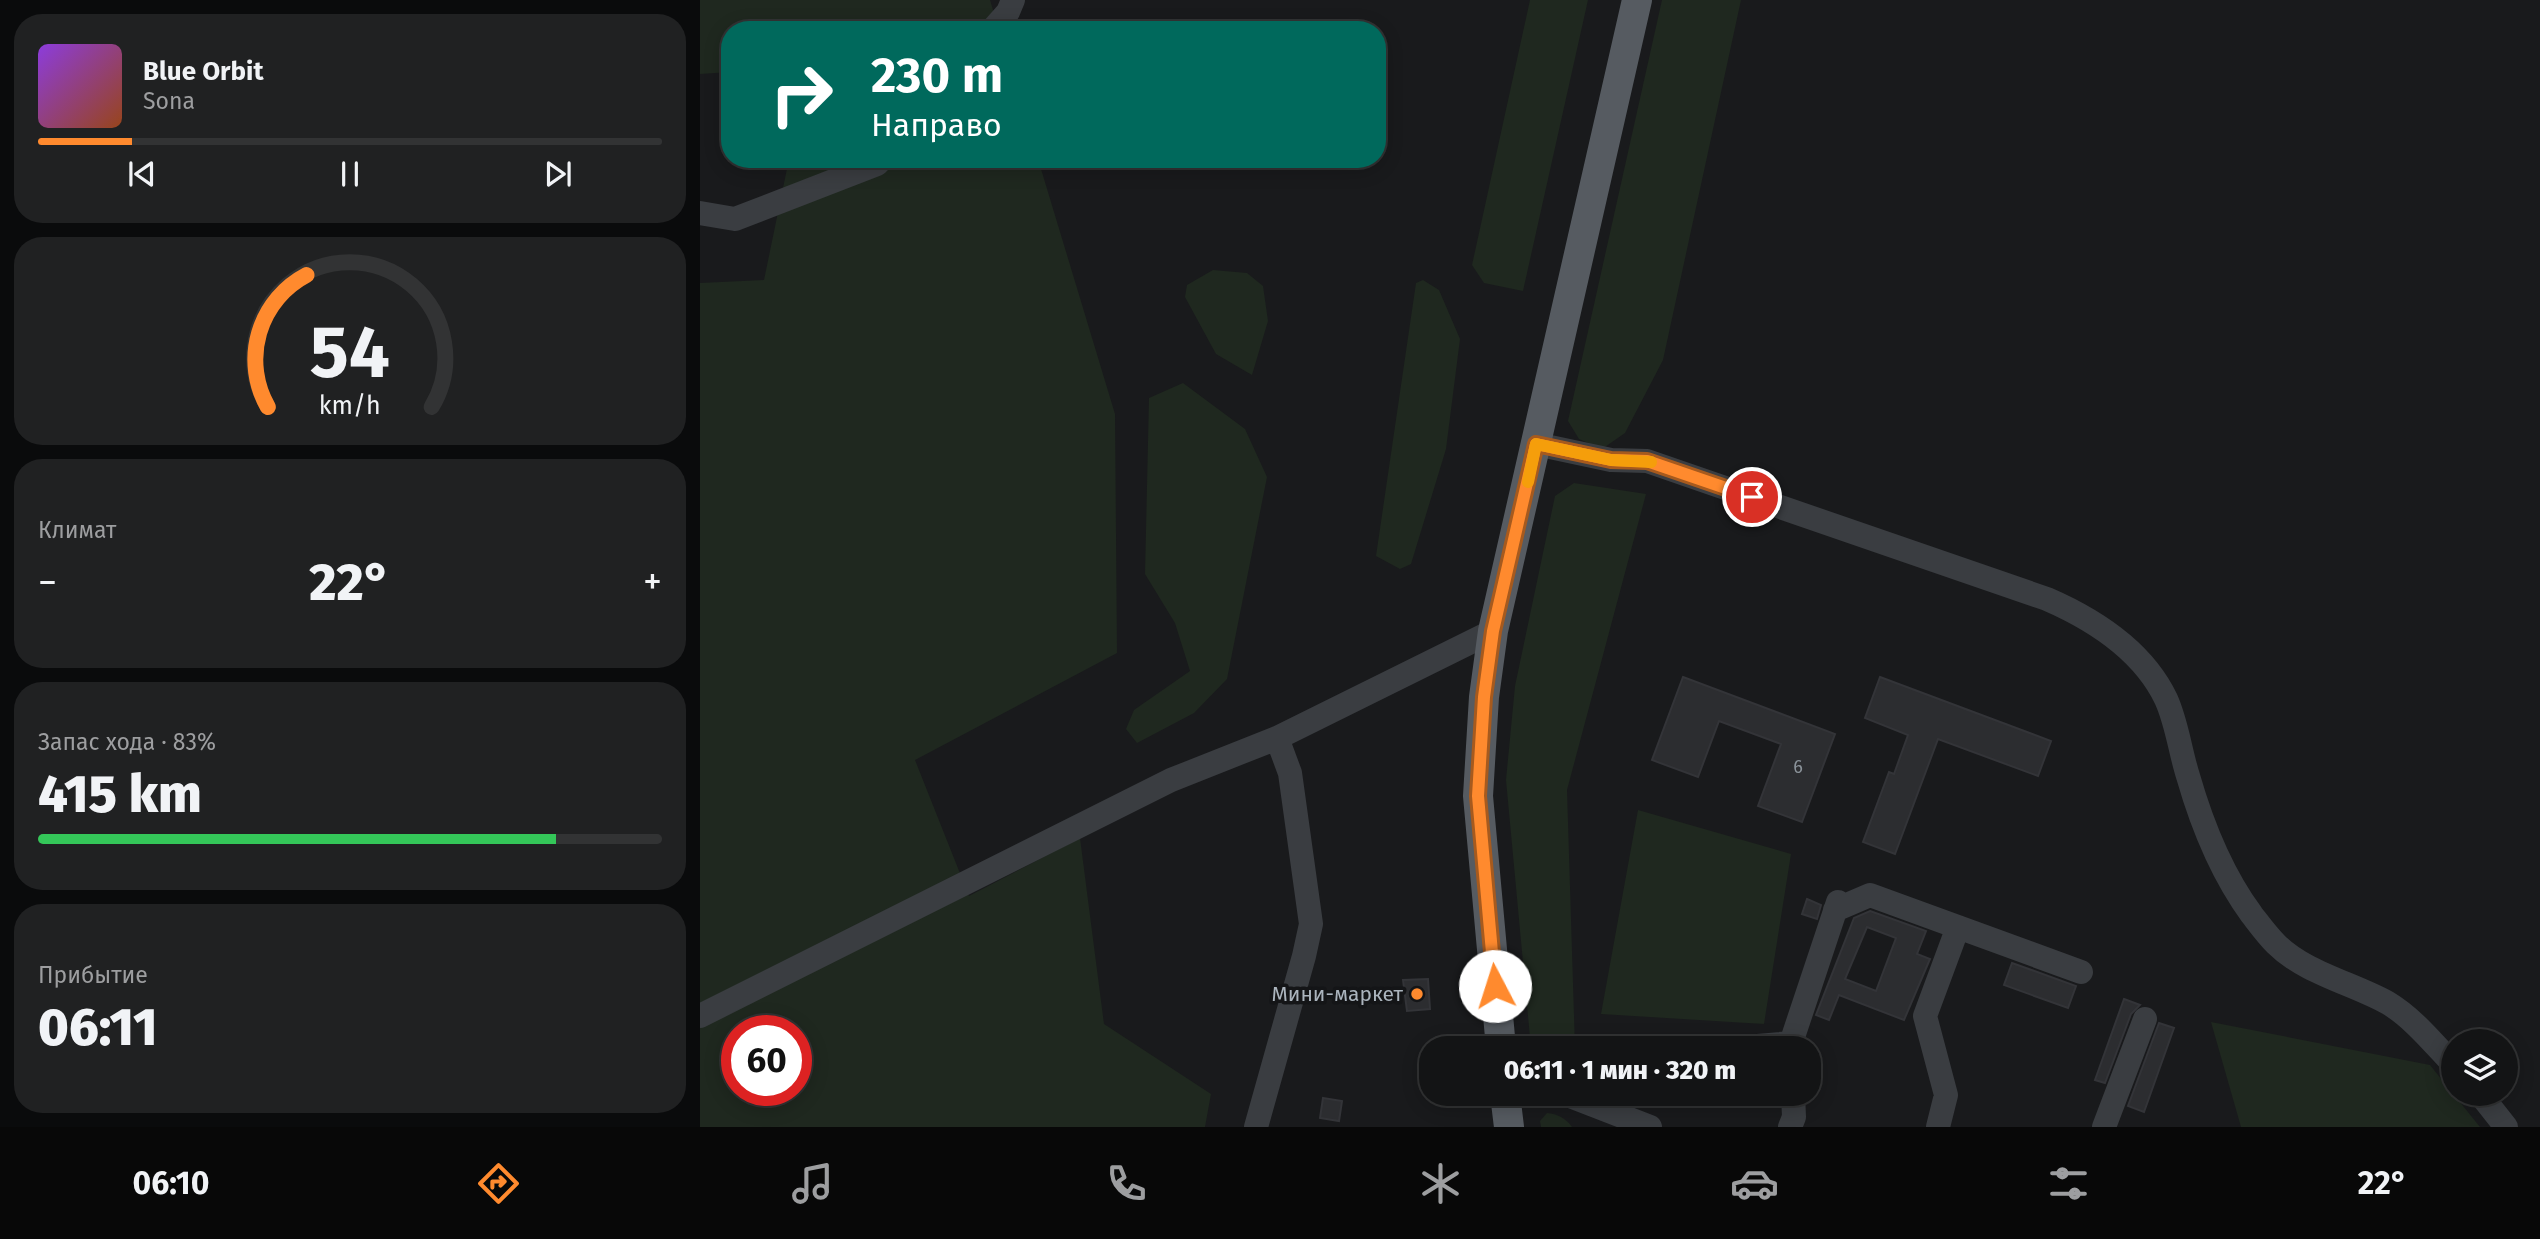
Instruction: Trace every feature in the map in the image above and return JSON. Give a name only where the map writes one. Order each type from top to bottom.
[{"type":"main road","points":[[1500,1036],[1478,796],[1484,697],[1493,631],[1637,0]]},
{"type":"main road","points":[[1506,1106],[1509,1127]]},
{"type":"street","points":[[1000,21],[1013,0]]},
{"type":"street","points":[[700,213],[735,219],[867,168]]},
{"type":"street","points":[[1536,444],[1611,460],[1647,461],[2047,598],[2077,612],[2113,637],[2140,662],[2166,698],[2205,829],[2228,879],[2276,945],[2305,964],[2390,1004],[2418,1027],[2441,1051]]},
{"type":"street","points":[[700,1016],[1171,780],[1278,738],[1493,631]]},
{"type":"street","points":[[1256,1127],[1311,923],[1290,773],[1278,738]]},
{"type":"street","points":[[1794,1036],[1837,906],[1870,895],[2081,972]]},
{"type":"street","points":[[1938,1127],[1946,1095],[1925,1016],[1958,927]]},
{"type":"street","points":[[2104,1127],[2145,1019]]},
{"type":"street","points":[[1596,1106],[1650,1127]]},
{"type":"street","points":[[1790,1127],[1794,1117],[1794,1106]]},
{"type":"street","points":[[2489,1106],[2506,1127]]},
{"type":"shaded area","points":[[700,0],[990,0],[996,21],[721,21],[721,73],[700,74]]},
{"type":"shaded area","points":[[1530,0],[1588,0],[1523,291],[1484,283],[1472,265]]},
{"type":"shaded area","points":[[1662,0],[1741,0],[1663,360],[1625,433],[1602,449],[1579,439],[1568,421]]},
{"type":"shaded area","points":[[787,168],[1041,168],[1115,414],[1117,653],[915,760],[969,896],[1080,838],[1104,1024],[1211,1094],[1205,1127],[700,1127],[700,283],[764,280]]},
{"type":"shaded area","points":[[1213,270],[1247,273],[1263,286],[1268,321],[1252,375],[1216,354],[1185,297],[1187,285]]},
{"type":"shaded area","points":[[1423,280],[1439,290],[1460,339],[1446,449],[1411,564],[1400,569],[1376,556],[1416,283]]},
{"type":"shaded area","points":[[1183,383],[1245,429],[1267,477],[1227,679],[1194,713],[1137,743],[1126,729],[1134,710],[1190,671],[1175,623],[1145,574],[1149,398]]},
{"type":"shaded area","points":[[1574,483],[1646,494],[1567,790],[1575,1036],[1530,1036],[1506,780],[1515,686],[1555,496]]},
{"type":"shaded area","points":[[1638,810],[1791,854],[1764,1024],[1601,1014]]},
{"type":"shaded area","points":[[2211,1022],[2430,1065],[2441,1079],[2441,1106],[2463,1106],[2480,1127],[2241,1127]]},
{"type":"shaded area","points":[[1547,1113],[1561,1117],[1572,1127],[1541,1127],[1540,1121]]},
{"type":"building","points":[[1683,677],[1835,734],[1802,822],[1758,806],[1781,744],[1719,721],[1698,777],[1652,760]]},
{"type":"building","points":[[1880,677],[2051,741],[2038,776],[1938,739],[1895,854],[1863,842],[1889,772],[1894,774],[1908,735],[1865,718]]},
{"type":"building","points":[[1807,899],[1821,905],[1817,919],[1802,914]]},
{"type":"building","points":[[1870,911],[1926,931],[1917,954],[1930,959],[1904,1020],[1839,995],[1829,1020],[1816,1015],[1854,918]],"holes":[[[1867,927],[1896,938],[1876,991],[1845,979]]]},
{"type":"building","points":[[2012,963],[2076,986],[2068,1008],[2004,985]]},
{"type":"building","name":"Мини-маркет","points":[[1428,979],[1430,1009],[1407,1011],[1403,980]]},
{"type":"building","points":[[2124,999],[2140,1005],[2131,1014],[2105,1083],[2095,1080]]},
{"type":"building","points":[[2159,1023],[2174,1028],[2144,1112],[2128,1106]]},
{"type":"building","points":[[1323,1098],[1342,1101],[1339,1121],[1320,1118]]},
{"type":"slow traffic","points":[[1528,482],[1536,444],[1578,455],[1651,462]]},
{"type":"place","name":"Мини-маркет","points":[[1417,994]]},
{"type":"route","points":[[1495,986],[1478,796],[1484,697],[1493,631],[1536,444],[1578,455],[1611,460],[1647,461],[1752,497]]}]
